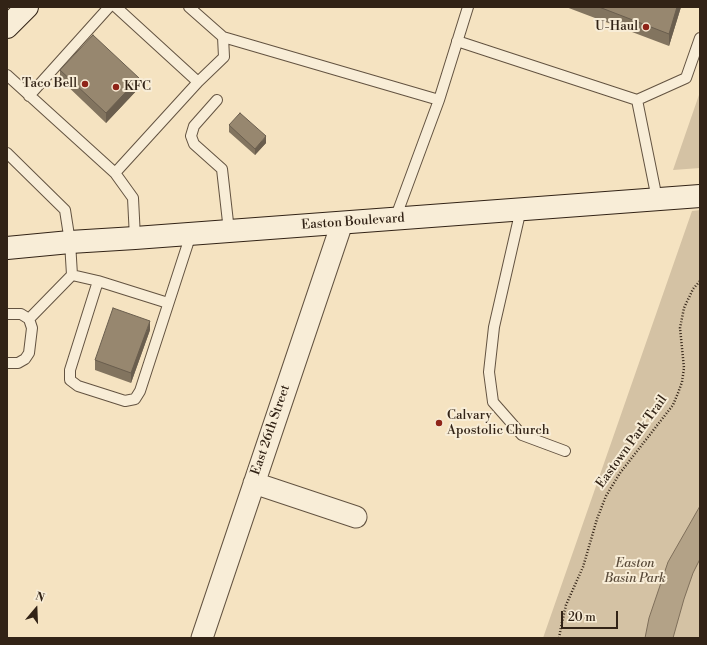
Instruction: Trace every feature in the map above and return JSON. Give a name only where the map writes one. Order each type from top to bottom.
[{"type":"main road","points":[[7,28],[27,7]]},
{"type":"main road","name":"Easton Boulevard","points":[[7,248],[70,242],[700,196]]},
{"type":"street","name":"East 26th Street","points":[[202,638],[342,223]]},
{"type":"street","points":[[254,483],[356,517]]},
{"type":"lane","points":[[29,96],[109,7]]},
{"type":"lane","points":[[116,7],[198,82]]},
{"type":"lane","points":[[189,7],[223,37],[439,100]]},
{"type":"lane","points":[[395,219],[439,100],[468,7]]},
{"type":"lane","points":[[115,173],[198,82],[224,58],[223,37]]},
{"type":"lane","points":[[457,41],[637,100],[686,78],[700,38]]},
{"type":"lane","points":[[7,75],[115,173],[133,198],[135,238]]},
{"type":"lane","points":[[217,100],[194,126],[191,136],[194,144],[222,169],[229,231]]},
{"type":"lane","points":[[637,100],[657,199]]},
{"type":"lane","points":[[7,153],[65,210],[70,242],[72,275],[29,319]]},
{"type":"lane","points":[[521,209],[494,327],[489,372],[493,402],[522,436],[565,451]]},
{"type":"lane","points":[[98,281],[70,370],[70,380],[78,386],[125,401],[135,399],[140,391],[191,234]]},
{"type":"lane","points":[[72,275],[98,281],[168,303]]},
{"type":"lane","points":[[7,314],[20,314],[29,319],[32,328],[29,353],[25,359],[18,363],[7,363]]},
{"type":"path","name":"Eastown Park Trail","points":[[559,638],[566,605],[583,567],[597,519],[606,496],[620,473],[674,405],[682,382],[684,368],[680,328],[684,308],[693,288],[700,281]]},
{"type":"green space","points":[[700,92],[700,168],[673,170]]},
{"type":"green space","name":"Easton Basin Park","points":[[700,210],[700,638],[543,638],[692,211]]},
{"type":"shaded area","points":[[700,506],[700,559],[693,573],[684,599],[673,638],[645,638],[649,618],[668,562]]},
{"type":"building","points":[[599,7],[677,7],[669,34]]},
{"type":"building","points":[[93,35],[139,78],[106,113],[60,70]]},
{"type":"building","points":[[240,113],[266,136],[255,149],[229,125]]},
{"type":"building","points":[[113,308],[150,321],[131,373],[95,360]]},
{"type":"place","name":"U-Haul","points":[[646,27]]},
{"type":"place","name":"Taco Bell","points":[[85,84]]},
{"type":"place","name":"KFC","points":[[116,87]]},
{"type":"place","name":"Calvary Apostolic Church","points":[[439,423]]}]
